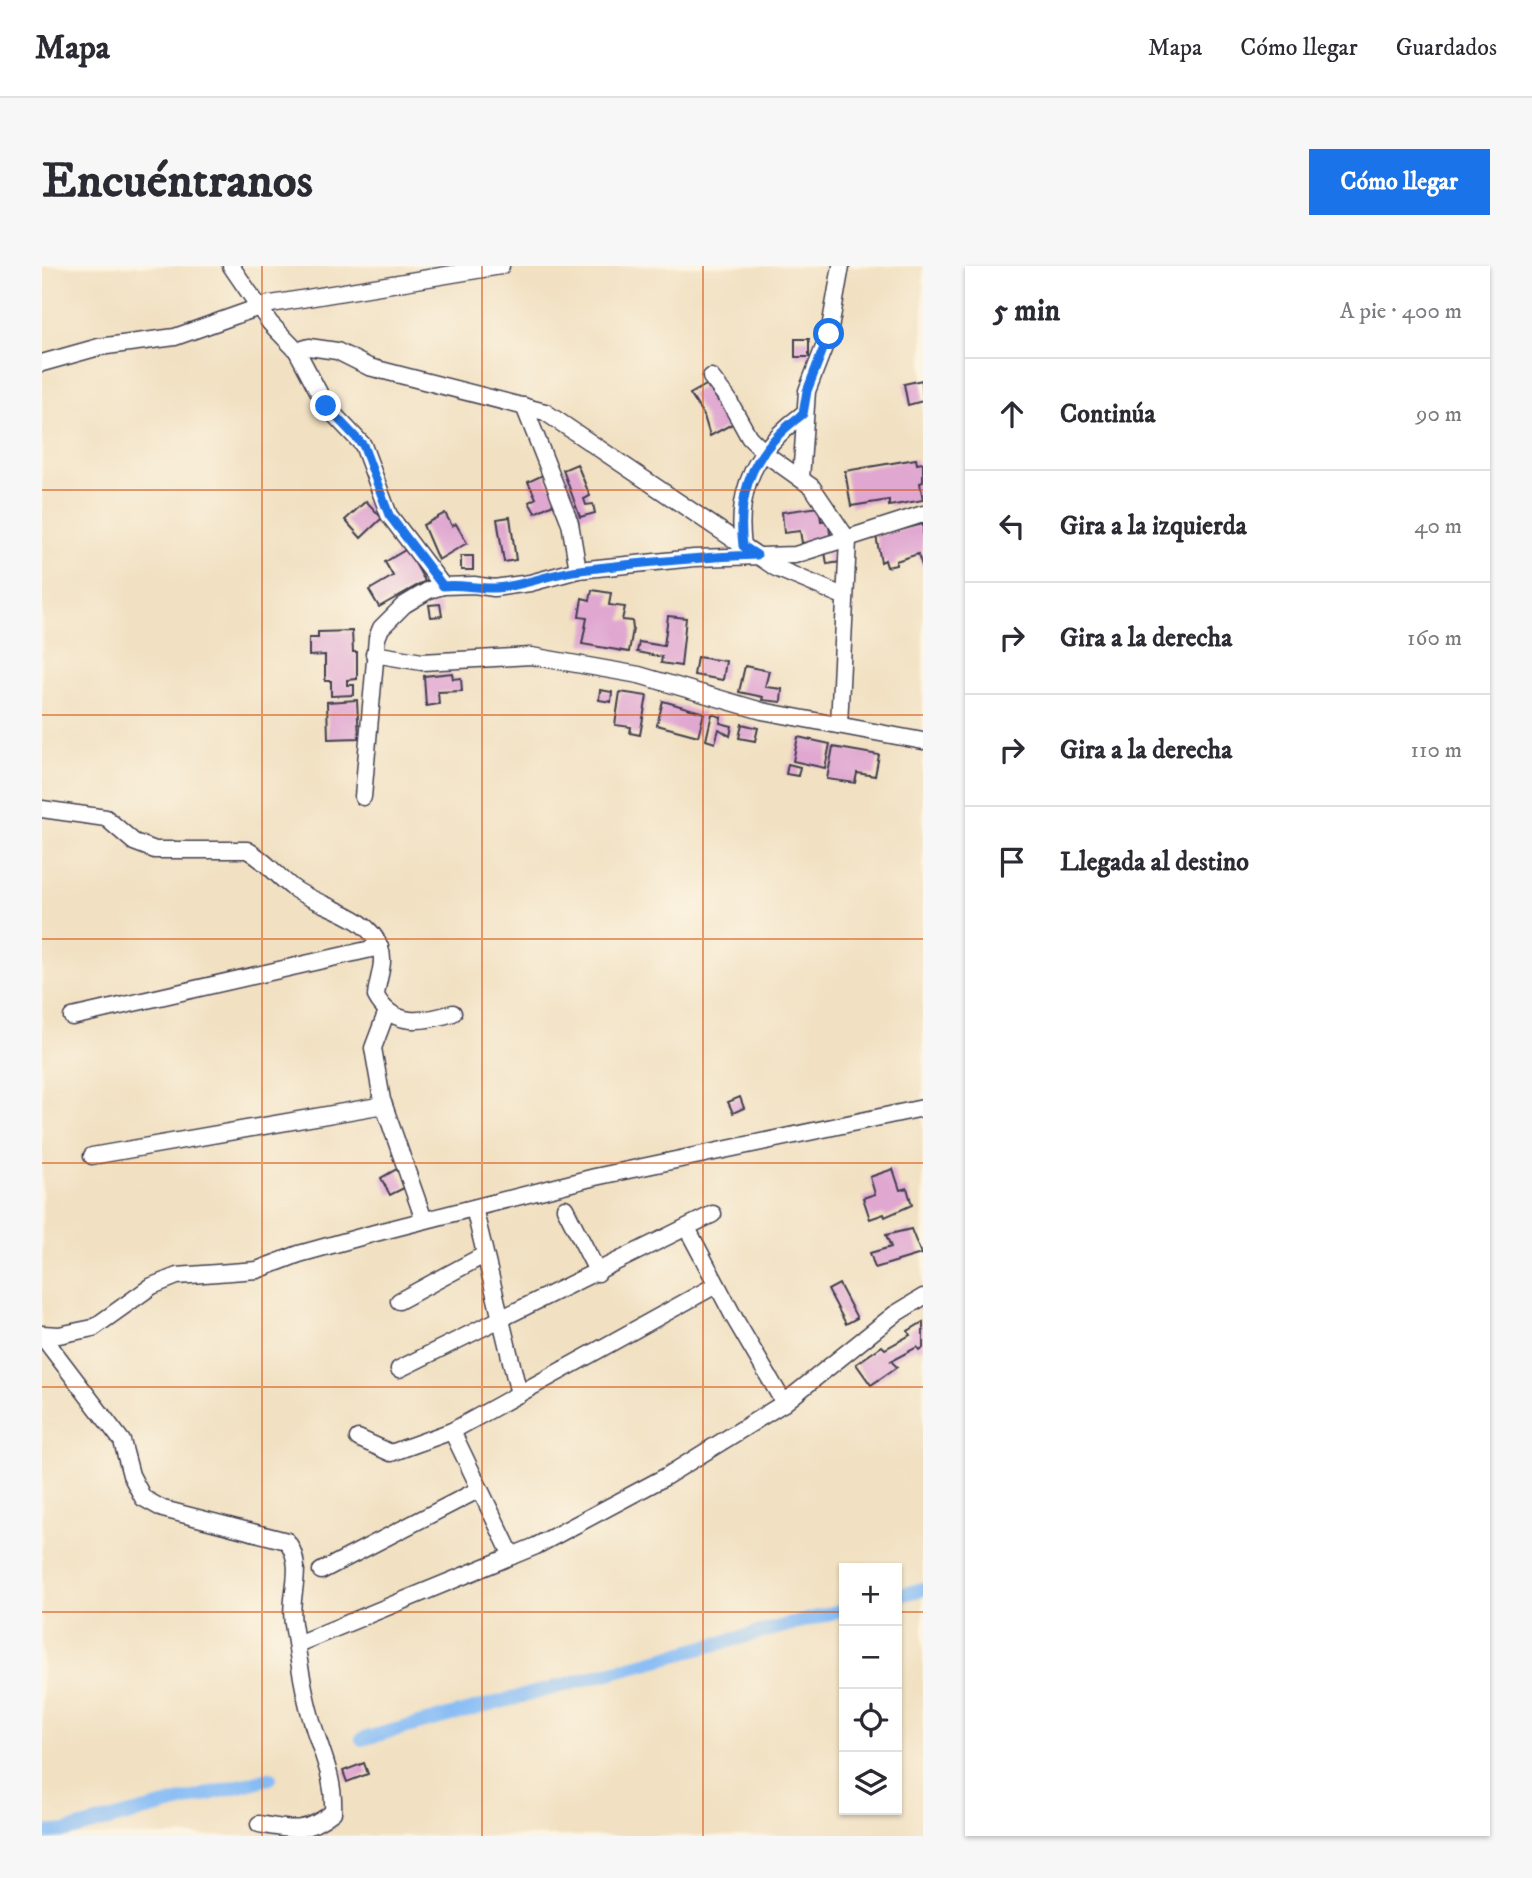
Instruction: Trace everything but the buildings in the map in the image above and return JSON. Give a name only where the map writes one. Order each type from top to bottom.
[{"type":"street","points":[[231,266],[259,307],[297,351],[326,406],[363,445],[389,515],[443,586]]},
{"type":"street","points":[[42,363],[99,347],[175,337],[259,307],[501,266]]},
{"type":"street","points":[[801,480],[803,414],[807,391],[829,334],[841,266]]},
{"type":"street","points":[[297,351],[309,347],[337,351],[369,367],[524,406],[564,422],[776,569],[844,596]]},
{"type":"street","points":[[711,377],[728,399],[749,437],[764,453],[812,487],[848,540],[839,725]]},
{"type":"street","points":[[524,406],[570,523],[578,570]]},
{"type":"street","points":[[743,546],[740,526],[747,479],[764,453],[788,425],[803,414]]},
{"type":"street","points":[[363,797],[377,638],[389,619],[416,596],[443,586],[474,585],[494,588],[530,583],[578,570],[694,558],[795,555],[923,514]]},
{"type":"street","points":[[374,654],[422,662],[531,656],[639,675],[762,711],[923,741]]},
{"type":"street","points":[[42,810],[106,818],[134,842],[155,850],[247,850],[294,890],[367,929],[380,947],[382,962],[376,996],[387,1011],[399,1019],[414,1021],[453,1013]]},
{"type":"street","points":[[72,1017],[380,947]]},
{"type":"street","points":[[387,1011],[373,1048],[384,1105],[424,1220]]},
{"type":"street","points":[[92,1156],[384,1105]]},
{"type":"street","points":[[42,1335],[59,1335],[93,1328],[152,1286],[177,1276],[257,1270],[299,1254],[596,1177],[923,1108]]},
{"type":"street","points":[[474,1208],[519,1394]]},
{"type":"street","points":[[565,1208],[598,1273]]},
{"type":"street","points":[[399,1369],[713,1214]]},
{"type":"street","points":[[687,1228],[784,1403]]},
{"type":"street","points":[[399,1301],[484,1255]]},
{"type":"street","points":[[358,1438],[391,1453],[452,1431],[716,1284]]},
{"type":"street","points":[[297,1644],[512,1556],[665,1477],[784,1403],[895,1314],[923,1297]]},
{"type":"street","points":[[42,1335],[122,1441],[131,1475],[143,1498],[163,1509],[286,1541],[295,1553],[298,1572],[291,1611],[310,1714],[334,1787],[333,1812],[314,1827],[294,1830],[259,1824]]},
{"type":"street","points":[[452,1431],[512,1556]]},
{"type":"street","points":[[321,1571],[480,1489]]},
{"type":"waterway","points":[[902,1595],[923,1589]]},
{"type":"waterway","points":[[362,1739],[839,1611]]},
{"type":"waterway","points":[[42,1833],[66,1831],[270,1778]]},
{"type":"route","points":[[326,406],[363,445],[389,515],[443,586],[457,584],[494,588],[530,583],[578,570],[694,558],[757,555],[743,546],[740,526],[747,479],[788,425],[803,414],[807,391],[829,334]]}]
